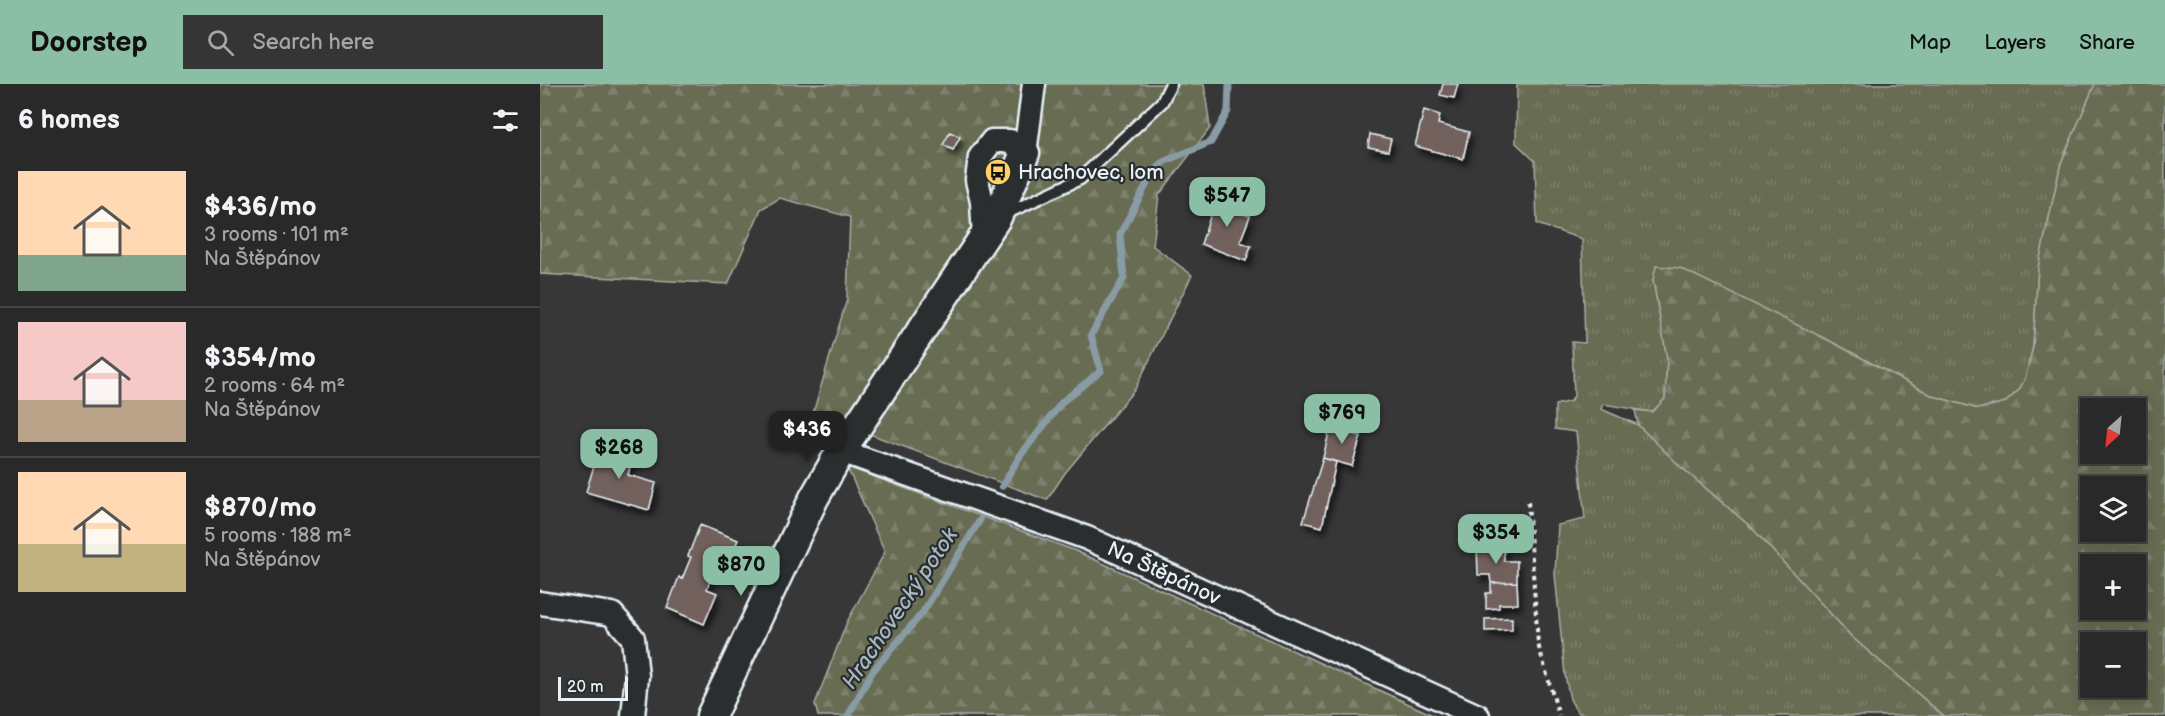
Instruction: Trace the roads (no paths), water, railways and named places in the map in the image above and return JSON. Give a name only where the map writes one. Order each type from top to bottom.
[{"type":"street","points":[[711,716],[814,498],[841,451],[991,227],[1024,153],[1034,84]]},
{"type":"street","points":[[991,227],[977,180],[980,157],[992,141],[1010,141],[1024,153]]},
{"type":"street","name":"Na Štěpánov","points":[[841,451],[1087,537],[1478,716]]},
{"type":"street","points":[[540,603],[612,614],[633,638],[637,676],[633,716]]},
{"type":"lane","points":[[991,227],[1080,179],[1162,102],[1171,84]]},
{"type":"waterway","name":"Hrachovecký potok","points":[[1002,486],[1020,456],[1063,401],[1101,371],[1091,335],[1124,278],[1120,234],[1150,178],[1163,162],[1211,142],[1228,111],[1229,84]]},
{"type":"waterway","name":"Hrachovecký potok","points":[[848,716],[872,672],[923,612],[980,520]]},
{"type":"place","name":"Hrachovec, lom","points":[[998,172]]}]
